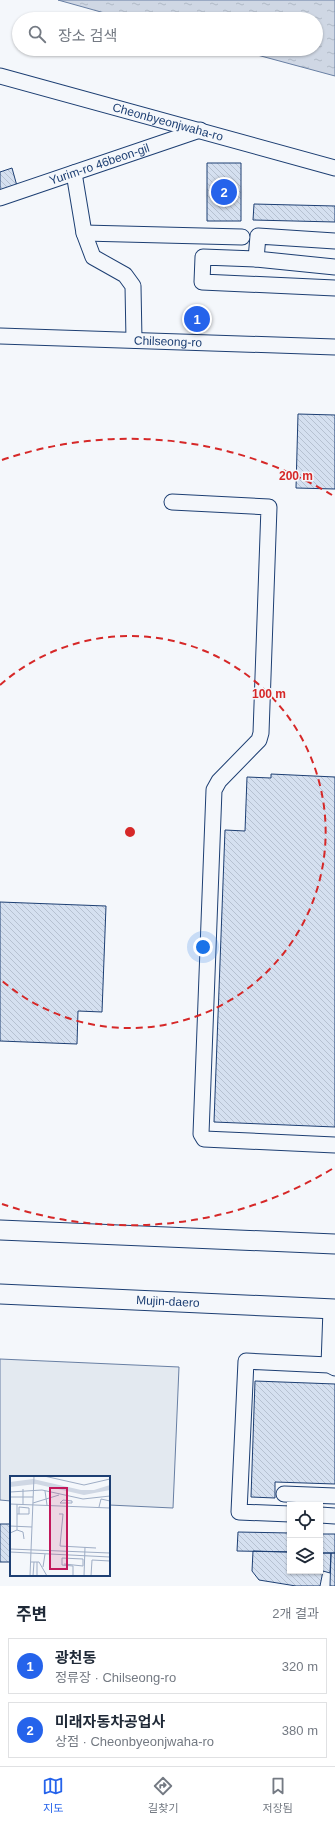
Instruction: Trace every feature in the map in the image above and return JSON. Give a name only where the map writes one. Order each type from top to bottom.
[{"type":"main road","points":[[0,1230],[335,1244]]},
{"type":"main road","name":"Mujin-daero","points":[[0,1294],[333,1309]]},
{"type":"street","name":"Cheonbyeonjwaha-ro","points":[[0,76],[335,168]]},
{"type":"street","name":"Yurim-ro 46beon-gil","points":[[0,198],[200,130]]},
{"type":"street","points":[[74,173],[84,233],[93,257],[124,275],[133,286],[134,340]]},
{"type":"street","points":[[84,233],[242,237]]},
{"type":"street","points":[[256,258],[258,236],[335,241]]},
{"type":"street","points":[[335,267],[256,258],[203,257],[202,282],[335,288]]},
{"type":"street","name":"Chilseong-ro","points":[[0,336],[335,347]]},
{"type":"street","points":[[172,502],[269,507],[261,733],[259,740],[220,781],[214,790],[201,1134],[204,1139],[335,1145]]},
{"type":"street","points":[[287,1514],[239,1512],[246,1361],[332,1366],[333,1309]]},
{"type":"street","points":[[284,1494],[335,1496]]},
{"type":"street","points":[[323,1515],[335,1516]]},
{"type":"shaded area","points":[[0,1359],[179,1367],[173,1508],[110,1505],[110,1476],[10,1476],[10,1501],[0,1500]]},
{"type":"water","points":[[58,0],[335,0],[335,76],[261,56],[323,56],[323,12],[101,12]]},
{"type":"building","points":[[207,163],[241,163],[241,221],[207,221]]},
{"type":"building","points":[[12,168],[17,186],[0,192],[0,172]]},
{"type":"building","points":[[254,204],[335,206],[335,222],[253,220]]},
{"type":"building","points":[[298,414],[335,415],[335,489],[296,488]]},
{"type":"building","points":[[271,774],[335,777],[335,1127],[214,1122],[225,830],[245,831],[247,777],[271,778]]},
{"type":"building","points":[[0,902],[106,906],[102,1012],[78,1011],[77,1044],[0,1041]]},
{"type":"building","points":[[255,1381],[335,1384],[335,1484],[275,1482],[275,1498],[251,1497]]},
{"type":"building","points":[[0,1524],[10,1524],[10,1562],[0,1562]]},
{"type":"building","points":[[238,1532],[287,1533],[287,1552],[237,1551]]},
{"type":"building","points":[[323,1534],[335,1534],[335,1553],[323,1553]]},
{"type":"building","points":[[253,1551],[287,1552],[287,1574],[322,1574],[320,1586],[296,1586],[259,1580],[252,1571]]},
{"type":"building","points":[[323,1553],[331,1553],[330,1573],[323,1571]]},
{"type":"building","points":[[331,1553],[335,1553],[335,1586],[330,1586]]},
{"type":"place","name":"미래자동차공업사","points":[[224,192]]},
{"type":"place","name":"광천동","points":[[197,319]]}]
